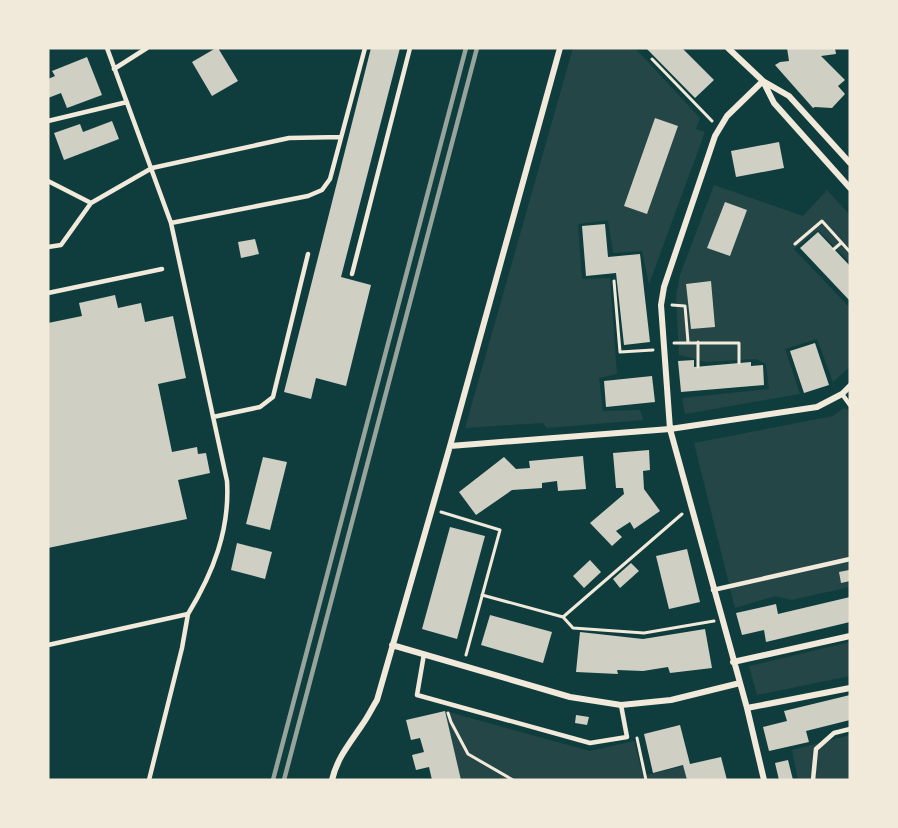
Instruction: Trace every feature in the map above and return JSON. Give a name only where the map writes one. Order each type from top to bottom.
[{"type":"street","points":[[332,780],[344,748],[377,699],[450,446],[560,48]]},
{"type":"street","points":[[728,48],[763,81],[789,96],[850,163]]},
{"type":"street","points":[[763,81],[727,116],[719,129],[664,287],[661,305],[670,429],[747,708],[764,780]]},
{"type":"street","points":[[763,81],[774,103],[850,188]]},
{"type":"street","points":[[450,446],[670,429],[817,407],[842,394],[850,386]]},
{"type":"street","points":[[733,662],[850,636]]},
{"type":"street","points":[[392,645],[570,697],[621,705],[671,700],[740,683]]},
{"type":"street","points":[[747,708],[850,688]]},
{"type":"lane","points":[[108,48],[171,223],[227,481],[228,501],[216,561],[188,614],[182,648],[148,780]]},
{"type":"lane","points":[[114,69],[147,48]]},
{"type":"lane","points":[[171,223],[309,196],[322,190],[330,179],[365,48]]},
{"type":"lane","points":[[352,274],[410,48]]},
{"type":"lane","points":[[48,121],[127,102]]},
{"type":"lane","points":[[48,247],[62,245],[91,203],[152,168],[289,138],[341,136]]},
{"type":"lane","points":[[48,181],[91,203]]},
{"type":"lane","points":[[213,417],[260,407],[273,397],[308,254]]},
{"type":"lane","points":[[48,293],[162,269]]},
{"type":"lane","points":[[842,394],[850,405]]},
{"type":"lane","points":[[713,590],[850,559]]},
{"type":"lane","points":[[48,645],[188,614]]},
{"type":"lane","points":[[424,654],[417,695],[590,743],[627,737],[621,705]]},
{"type":"lane","points":[[813,780],[816,749],[834,733],[850,729]]},
{"type":"path","points":[[652,59],[719,129]]},
{"type":"path","points":[[795,244],[822,220],[850,252]]},
{"type":"path","points":[[834,249],[842,243]]},
{"type":"path","points":[[614,281],[620,352],[688,342],[739,343],[739,363]]},
{"type":"path","points":[[661,305],[685,306],[688,342]]},
{"type":"path","points":[[698,342],[698,367]]},
{"type":"path","points":[[563,616],[690,507]]},
{"type":"path","points":[[441,512],[500,530],[463,666]]},
{"type":"path","points":[[482,595],[563,616],[573,628],[644,633],[721,620]]},
{"type":"path","points":[[445,703],[451,722],[468,754],[513,780]]},
{"type":"path","points":[[627,737],[637,737],[646,780]]},
{"type":"shaded area","points":[[573,48],[635,48],[700,118],[696,129],[705,132],[649,284],[642,251],[613,253],[608,220],[578,224],[582,279],[610,278],[617,374],[599,378],[603,411],[640,410],[643,420],[547,428],[543,423],[465,428]]},
{"type":"shaded area","points":[[714,185],[803,216],[827,190],[850,215],[850,263],[818,230],[794,249],[850,308],[850,367],[833,382],[817,339],[785,349],[800,394],[685,414],[682,398],[769,389],[766,364],[756,359],[706,362],[679,355],[676,296],[680,275]]},
{"type":"shaded area","points":[[844,408],[850,411],[850,587],[791,600],[775,596],[735,608],[694,443],[833,416]]},
{"type":"shaded area","points":[[850,642],[850,676],[757,695],[749,666]]},
{"type":"shaded area","points":[[445,711],[590,751],[634,741],[643,776],[684,766],[687,780],[461,780]]},
{"type":"shaded area","points":[[850,735],[850,780],[798,780],[792,750]]},
{"type":"building","points":[[216,48],[238,81],[212,96],[192,62]]},
{"type":"building","points":[[371,48],[400,48],[341,277],[371,285],[346,386],[316,378],[311,399],[284,392]]},
{"type":"building","points":[[646,48],[682,48],[714,80],[695,98]]},
{"type":"building","points":[[787,48],[835,48],[836,54],[821,56],[845,80],[838,86],[845,94],[832,108],[813,108],[775,65],[789,61]]},
{"type":"building","points":[[87,57],[102,95],[67,108],[61,93],[48,98],[48,79],[55,76],[52,71]]},
{"type":"building","points":[[655,118],[678,126],[647,214],[624,206]]},
{"type":"building","points":[[112,121],[119,139],[64,160],[54,133],[80,124],[83,132]]},
{"type":"building","points":[[779,142],[784,168],[736,177],[731,151]]},
{"type":"building","points":[[725,202],[747,210],[730,256],[707,248]]},
{"type":"building","points":[[605,224],[608,257],[640,254],[650,342],[624,345],[616,273],[586,276],[582,226]]},
{"type":"building","points":[[818,232],[850,266],[850,301],[800,248]]},
{"type":"building","points":[[255,239],[259,254],[241,258],[238,242]]},
{"type":"building","points":[[711,281],[715,327],[691,329],[686,284]]},
{"type":"building","points":[[115,295],[118,308],[141,303],[145,322],[173,316],[186,378],[158,384],[172,452],[197,447],[198,454],[206,453],[210,473],[178,480],[187,519],[48,548],[48,323],[82,316],[79,303]]},
{"type":"building","points":[[815,343],[829,385],[804,393],[790,351]]},
{"type":"building","points":[[694,360],[694,367],[751,362],[751,366],[763,365],[764,385],[681,392],[678,361]]},
{"type":"building","points":[[652,376],[655,402],[606,407],[604,381]]},
{"type":"building","points":[[649,450],[650,470],[643,471],[644,489],[660,511],[634,529],[630,522],[616,531],[622,537],[612,546],[590,523],[624,494],[623,488],[616,488],[613,453]]},
{"type":"building","points":[[583,456],[586,489],[558,491],[557,481],[542,483],[542,488],[512,490],[476,515],[459,492],[504,457],[516,469],[530,468],[529,461]]},
{"type":"building","points":[[263,457],[287,462],[270,530],[246,524]]},
{"type":"building","points":[[450,527],[485,536],[457,639],[422,629]]},
{"type":"building","points":[[237,543],[272,552],[265,579],[231,570]]},
{"type":"building","points":[[687,549],[700,602],[669,609],[656,556]]},
{"type":"building","points":[[590,560],[601,572],[584,588],[573,576]]},
{"type":"building","points":[[631,563],[639,571],[620,588],[613,579]]},
{"type":"building","points":[[849,570],[850,581],[841,583],[839,572]]},
{"type":"building","points":[[850,597],[850,622],[766,642],[764,630],[742,635],[736,613],[776,604],[778,614]]},
{"type":"building","points":[[490,615],[552,632],[543,663],[481,645]]},
{"type":"building","points":[[705,629],[712,668],[670,673],[668,667],[643,671],[617,670],[618,674],[576,672],[580,632],[643,639]]},
{"type":"building","points":[[850,695],[850,720],[806,731],[809,742],[769,751],[763,727],[787,721],[784,711]]},
{"type":"building","points":[[445,711],[461,780],[432,780],[429,767],[416,770],[412,755],[424,752],[420,738],[411,740],[406,720]]},
{"type":"building","points":[[576,715],[589,717],[587,725],[575,723]]},
{"type":"building","points":[[680,725],[690,764],[721,757],[727,780],[687,780],[683,765],[653,773],[644,734]]},
{"type":"building","points":[[788,760],[793,780],[779,780],[775,763]]},
{"type":"railway","points":[[273,780],[466,48]]},
{"type":"railway","points":[[284,780],[477,48]]}]
